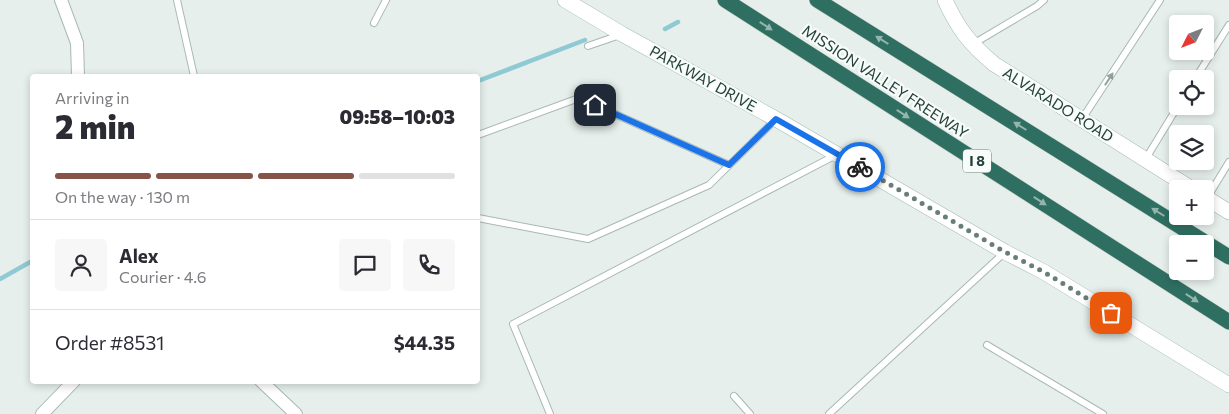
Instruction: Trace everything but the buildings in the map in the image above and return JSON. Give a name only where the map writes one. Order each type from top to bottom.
[{"type":"highway","name":"MISSION VALLEY FREEWAY","points":[[725,0],[1229,322]]},
{"type":"highway","points":[[817,0],[1229,257]]},
{"type":"street","points":[[61,0],[77,43],[78,74]]},
{"type":"street","name":"PARKWAY DRIVE","points":[[565,0],[622,34],[776,119],[1005,252],[1044,272],[1229,385]]},
{"type":"street","name":"ALVARADO ROAD","points":[[945,0],[955,22],[972,44],[994,64],[1177,180]]},
{"type":"street","points":[[1214,203],[1229,212]]},
{"type":"street","points":[[42,414],[71,384]]},
{"type":"street","points":[[264,384],[296,414]]},
{"type":"lane","points":[[177,0],[194,74]]},
{"type":"lane","points":[[374,23],[386,0]]},
{"type":"lane","points":[[972,44],[1044,0]]},
{"type":"lane","points":[[1082,119],[1160,0]]},
{"type":"lane","points":[[1201,70],[1229,25]]},
{"type":"lane","points":[[588,46],[622,34]]},
{"type":"lane","points":[[480,135],[579,98],[729,165]]},
{"type":"lane","points":[[1145,160],[1172,115]]},
{"type":"lane","points":[[480,218],[588,239],[709,185],[776,119]]},
{"type":"lane","points":[[550,414],[513,324],[837,154]]},
{"type":"lane","points":[[1214,185],[1229,162]]},
{"type":"lane","points":[[829,414],[1005,252]]},
{"type":"lane","points":[[987,345],[1103,414]]},
{"type":"lane","points":[[734,396],[750,414]]},
{"type":"waterway","points":[[665,29],[678,22]]},
{"type":"waterway","points":[[480,80],[585,40]]},
{"type":"waterway","points":[[0,279],[30,262]]},
{"type":"way so far","points":[[860,167],[1005,252],[1044,272],[1111,313]]},
{"type":"route","points":[[595,105],[729,165],[776,119],[860,167]]}]
